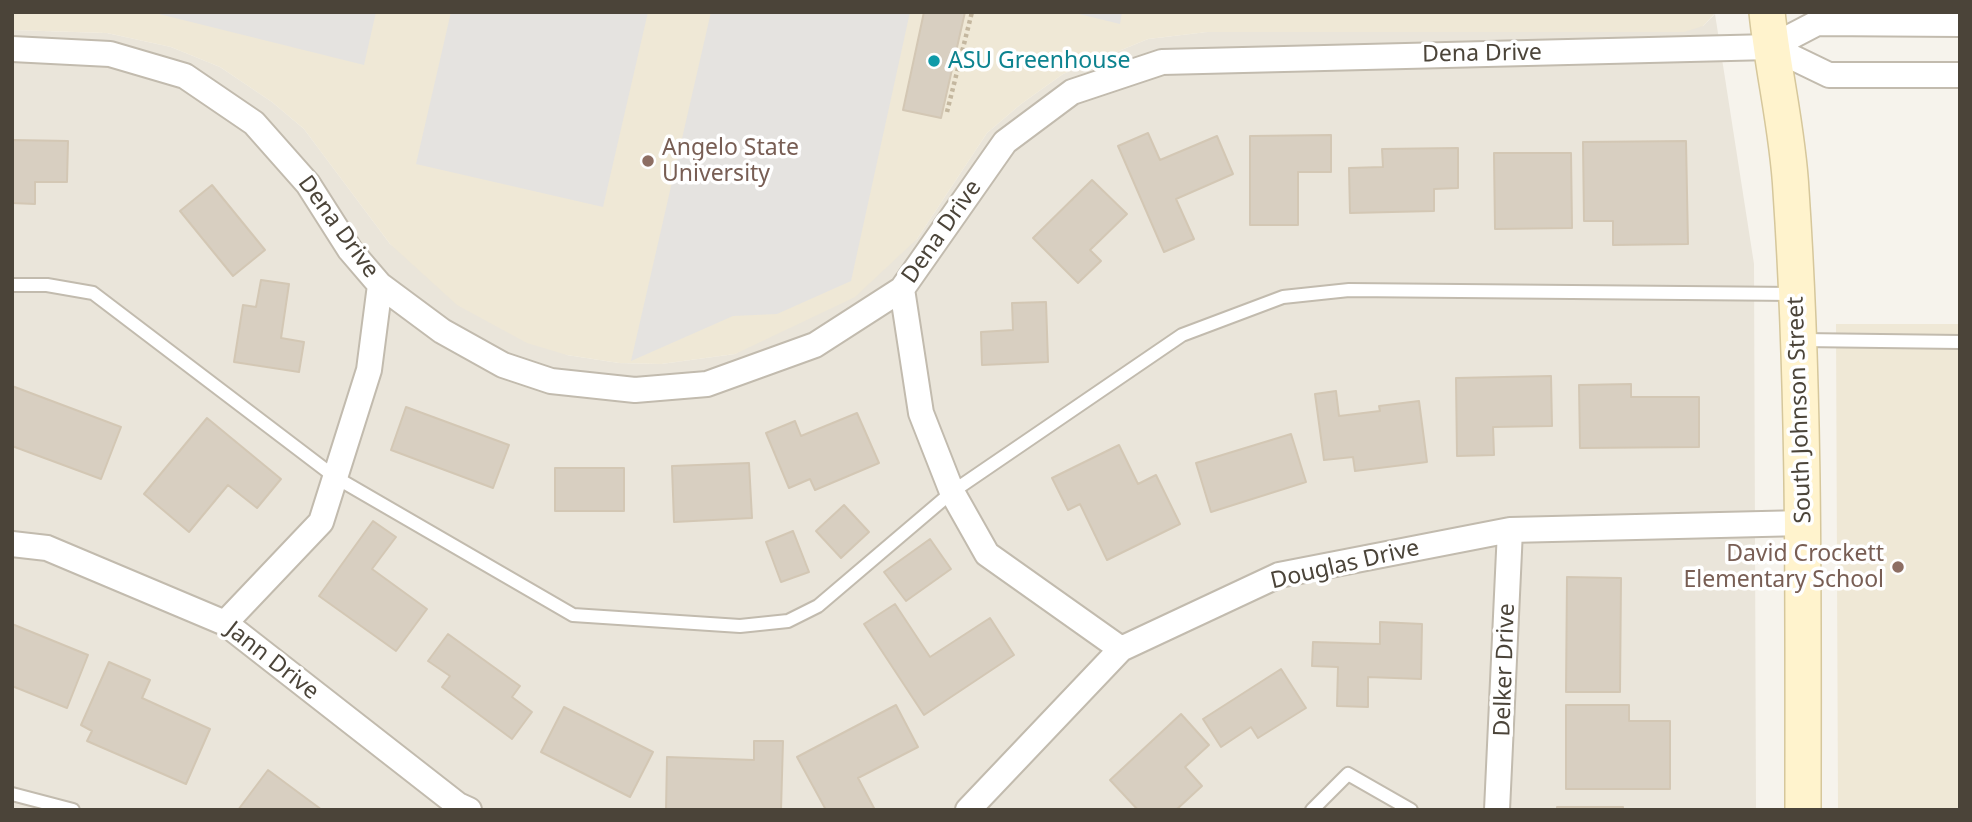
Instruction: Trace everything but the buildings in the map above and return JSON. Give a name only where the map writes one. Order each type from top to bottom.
[{"type":"main road","name":"South Johnson Street","points":[[1767,12],[1791,187],[1797,294],[1804,523],[1803,810]]},
{"type":"street","name":"Dena Drive","points":[[12,49],[110,54],[185,76],[254,123],[308,184],[350,250],[380,285],[442,331],[503,365],[551,381],[635,390],[707,384],[752,370],[815,345],[902,289],[1004,142],[1072,92],[1163,62],[1770,47],[1816,23],[1960,24]]},
{"type":"street","name":"Dena Drive","points":[[1770,47],[1829,75],[1960,75]]},
{"type":"street","points":[[225,623],[321,522],[369,370],[380,285]]},
{"type":"street","points":[[902,289],[921,413],[951,492],[987,554],[1121,649]]},
{"type":"street","name":"Douglas Drive","points":[[968,810],[1121,649],[1279,575],[1510,530],[1804,523]]},
{"type":"street","name":"Delker Drive","points":[[1497,810],[1510,530]]},
{"type":"street","name":"Jann Drive","points":[[12,544],[47,548],[225,623],[458,805],[469,810]]},
{"type":"lane","points":[[12,285],[47,285],[93,293],[335,477],[573,615],[740,626],[788,621],[818,606],[951,492],[1182,335],[1283,297],[1349,290],[1797,294]]},
{"type":"lane","points":[[1798,340],[1960,342]]},
{"type":"lane","points":[[1312,810],[1348,774],[1411,810]]},
{"type":"lane","points":[[12,793],[73,810]]},
{"type":"path","points":[[947,112],[972,12]]},
{"type":"shaded area","name":"Angelo State University","points":[[12,12],[1716,12],[1703,26],[1684,32],[1207,32],[1148,39],[1063,74],[987,133],[917,239],[855,297],[735,354],[661,364],[619,363],[567,355],[527,343],[457,305],[390,244],[304,129],[272,102],[220,67],[171,47],[107,33],[12,30]]},
{"type":"shaded area","points":[[151,12],[376,12],[364,65]]},
{"type":"shaded area","points":[[451,12],[648,12],[603,207],[416,164]]},
{"type":"shaded area","points":[[711,12],[910,12],[851,281],[777,314],[733,316],[631,361]]},
{"type":"shaded area","points":[[1071,12],[1122,12],[1120,24]]},
{"type":"shaded area","points":[[1715,14],[1754,264],[1756,810],[12,810],[12,30],[107,33],[171,47],[220,67],[272,102],[304,129],[390,244],[567,355],[619,363],[661,364],[735,354],[917,239],[987,133],[1063,74],[1148,39],[1207,32],[1703,26]]},
{"type":"shaded area","name":"David Crockett Elementary School","points":[[1836,324],[1960,324],[1960,810],[1838,810]]},
{"type":"place","name":"ASU Greenhouse","points":[[934,61]]},
{"type":"place","name":"Angelo State University","points":[[648,161]]},
{"type":"place","name":"David Crockett Elementary School","points":[[1898,567]]}]
